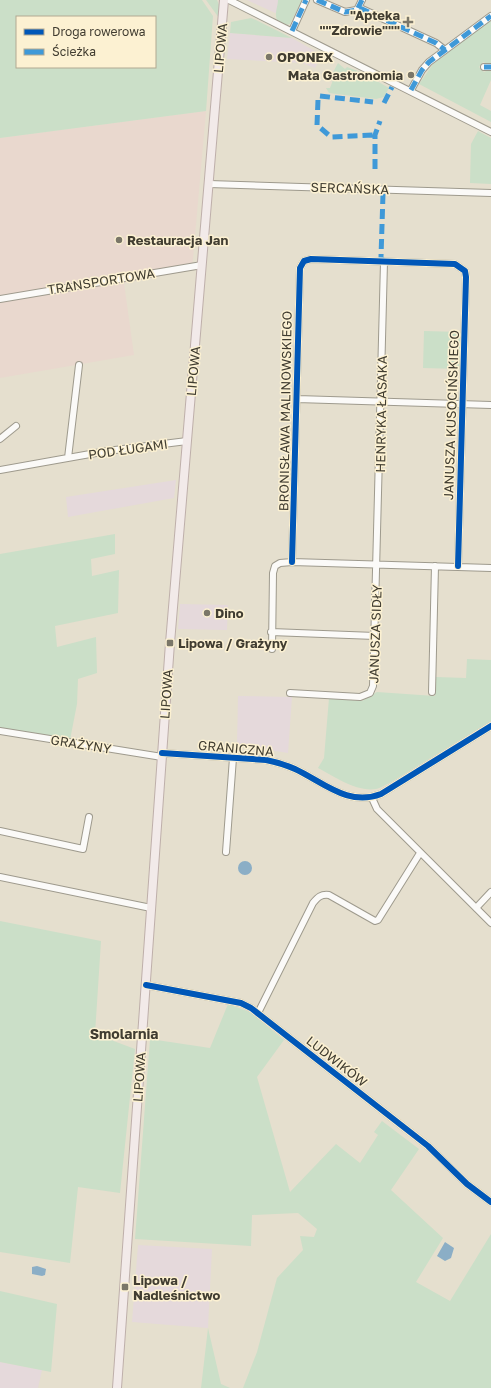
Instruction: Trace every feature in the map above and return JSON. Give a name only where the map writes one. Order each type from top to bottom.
[{"type":"main road","name":"LIPOWA","points":[[117,1388],[162,755],[224,0]]},
{"type":"street","points":[[230,0],[411,90],[491,132]]},
{"type":"street","points":[[292,31],[306,0]]},
{"type":"street","points":[[317,0],[328,2],[345,12],[358,8],[436,43],[445,50]]},
{"type":"street","points":[[358,8],[362,0]]},
{"type":"street","points":[[411,90],[422,70],[429,62],[491,16]]},
{"type":"street","name":"SERCAŃSKA","points":[[209,184],[491,193]]},
{"type":"street","name":"BRONISŁAWA MALINOWSKIEGO","points":[[292,562],[300,268],[303,262],[311,259],[384,262]]},
{"type":"street","name":"JANUSZA KUSOCIŃSKIEGO","points":[[384,262],[455,264],[461,266],[465,271],[458,566]]},
{"type":"street","name":"HENRYKA ŁASAKA","points":[[378,566],[384,262]]},
{"type":"street","name":"TRANSPORTOWA","points":[[0,299],[202,265]]},
{"type":"street","name":"POD ŁUGAMI","points":[[68,458],[79,365]]},
{"type":"street","points":[[297,399],[491,405]]},
{"type":"street","points":[[0,439],[16,426]]},
{"type":"street","name":"POD ŁUGAMI","points":[[0,470],[68,458],[187,441]]},
{"type":"street","points":[[272,649],[271,632],[273,573],[275,566],[280,563],[292,562],[378,566],[458,566],[491,568]]},
{"type":"street","name":"JANUSZA SIDŁY","points":[[290,693],[360,697],[368,695],[373,686],[378,566]]},
{"type":"street","points":[[432,692],[435,566]]},
{"type":"street","points":[[271,632],[375,636]]},
{"type":"street","points":[[491,726],[381,794],[372,798],[377,809],[491,923]]},
{"type":"street","name":"GRAŻYNY","points":[[0,731],[162,755]]},
{"type":"street","name":"GRANICZNA","points":[[162,755],[266,760],[295,769],[349,797],[360,799],[372,798]]},
{"type":"street","points":[[226,852],[233,758]]},
{"type":"street","points":[[0,831],[83,849],[89,817]]},
{"type":"street","points":[[258,1013],[313,902],[317,898],[324,894],[329,895],[375,921],[378,920],[420,853]]},
{"type":"street","points":[[0,877],[151,908]]},
{"type":"street","points":[[476,908],[491,892]]},
{"type":"street","name":"LUDWIKÓW","points":[[146,985],[241,1003],[258,1013],[428,1146],[461,1178],[491,1202]]},
{"type":"shaded area","points":[[247,0],[285,0],[284,17]]},
{"type":"shaded area","points":[[230,33],[292,38],[322,55],[315,68],[302,63],[227,59]]},
{"type":"shaded area","points":[[206,111],[192,270],[124,283],[134,355],[0,378],[0,138]]},
{"type":"shaded area","points":[[176,480],[174,498],[68,517],[66,497]]},
{"type":"shaded area","points":[[180,604],[228,605],[227,630],[178,629]]},
{"type":"shaded area","points":[[238,696],[292,697],[288,753],[237,745]]},
{"type":"shaded area","points":[[138,1245],[212,1249],[208,1328],[132,1322]]},
{"type":"shaded area","points":[[0,1362],[42,1370],[38,1388],[0,1388]]},
{"type":"green space","points":[[0,0],[202,0],[213,16],[206,111],[0,138]]},
{"type":"green space","points":[[206,0],[217,0],[220,7],[219,18]]},
{"type":"green space","points":[[278,0],[302,0],[290,24],[287,25],[277,20],[276,12]]},
{"type":"green space","points":[[251,18],[292,38],[230,33],[231,22]]},
{"type":"green space","points":[[491,20],[491,65],[483,62],[479,67],[484,72],[488,70],[491,71],[491,80],[480,105],[491,111],[491,122],[419,84],[433,64]]},
{"type":"green space","points":[[338,63],[345,69],[347,67],[363,73],[389,88],[384,97],[376,99],[329,93],[326,88],[330,88],[333,80],[330,78]]},
{"type":"green space","points":[[478,131],[491,138],[491,184],[470,183],[471,144]]},
{"type":"green space","points":[[424,331],[461,332],[460,369],[423,368]]},
{"type":"green space","points":[[115,534],[115,554],[91,559],[92,576],[119,570],[118,613],[55,626],[57,647],[96,637],[97,673],[78,679],[77,704],[70,740],[0,728],[0,554]]},
{"type":"green space","points":[[467,659],[491,660],[491,721],[393,781],[376,789],[353,786],[318,768],[324,758],[329,698],[362,701],[377,692],[435,696],[436,677],[466,678]]},
{"type":"green space","points":[[0,921],[101,941],[95,1034],[135,1049],[120,1193],[78,1187],[70,1263],[0,1252]]},
{"type":"green space","points":[[228,1004],[250,1012],[284,1040],[257,1077],[290,1192],[336,1144],[360,1163],[378,1135],[374,1132],[382,1121],[419,1149],[391,1190],[443,1238],[416,1282],[450,1301],[491,1234],[491,1388],[243,1388],[257,1352],[277,1278],[303,1250],[300,1236],[314,1237],[317,1229],[298,1213],[252,1215],[251,1246],[135,1239],[150,1039],[210,1048]]},
{"type":"green space","points":[[0,1291],[57,1304],[51,1372],[0,1362]]},
{"type":"green space","points":[[208,1328],[221,1384],[230,1388],[201,1388]]},
{"type":"water","points":[[245,861],[250,863],[252,868],[250,873],[245,875],[240,873],[238,868],[240,863]]},
{"type":"water","points":[[445,1242],[454,1248],[451,1258],[445,1261],[437,1256]]},
{"type":"water","points":[[37,1266],[46,1269],[45,1275],[42,1276],[32,1274],[32,1267]]},
{"type":"marked path","points":[[292,31],[306,0]]},
{"type":"marked path","points":[[317,0],[345,12],[362,9],[436,43],[445,50]]},
{"type":"marked path","points":[[358,8],[362,0]]},
{"type":"marked path","points":[[411,90],[422,70],[429,62],[491,16]]},
{"type":"marked path","points":[[484,67],[491,67]]},
{"type":"marked path","points":[[384,103],[392,87]]},
{"type":"marked path","points":[[320,96],[373,102]]},
{"type":"marked path","points":[[318,100],[317,125],[331,137],[375,135]]},
{"type":"marked path","points":[[375,169],[375,135],[380,121]]},
{"type":"marked path","points":[[383,194],[381,257],[384,262]]},
{"type":"cycle path","points":[[292,562],[300,268],[304,261],[311,259],[455,264],[465,271],[458,566]]},
{"type":"cycle path","points":[[162,753],[266,760],[295,769],[326,786],[347,795],[369,797],[381,794],[491,726]]},
{"type":"cycle path","points":[[146,985],[241,1003],[251,1008],[428,1146],[467,1184],[491,1202]]},
{"type":"place","name":"\"Apteka \"\"Zdrowie\"\"\"","points":[[408,22]]},
{"type":"place","name":"OPONEX","points":[[269,57]]},
{"type":"place","name":"Mała Gastronomia","points":[[411,75]]},
{"type":"place","name":"Restauracja Jan","points":[[119,240]]},
{"type":"place","name":"Dino","points":[[207,613]]},
{"type":"place","name":"Lipowa / Grażyny","points":[[170,643]]},
{"type":"place","name":"Lipowa / Nadleśnictwo","points":[[125,1287]]},
{"type":"district","name":"Smolarnia","points":[[124,1034]]}]
